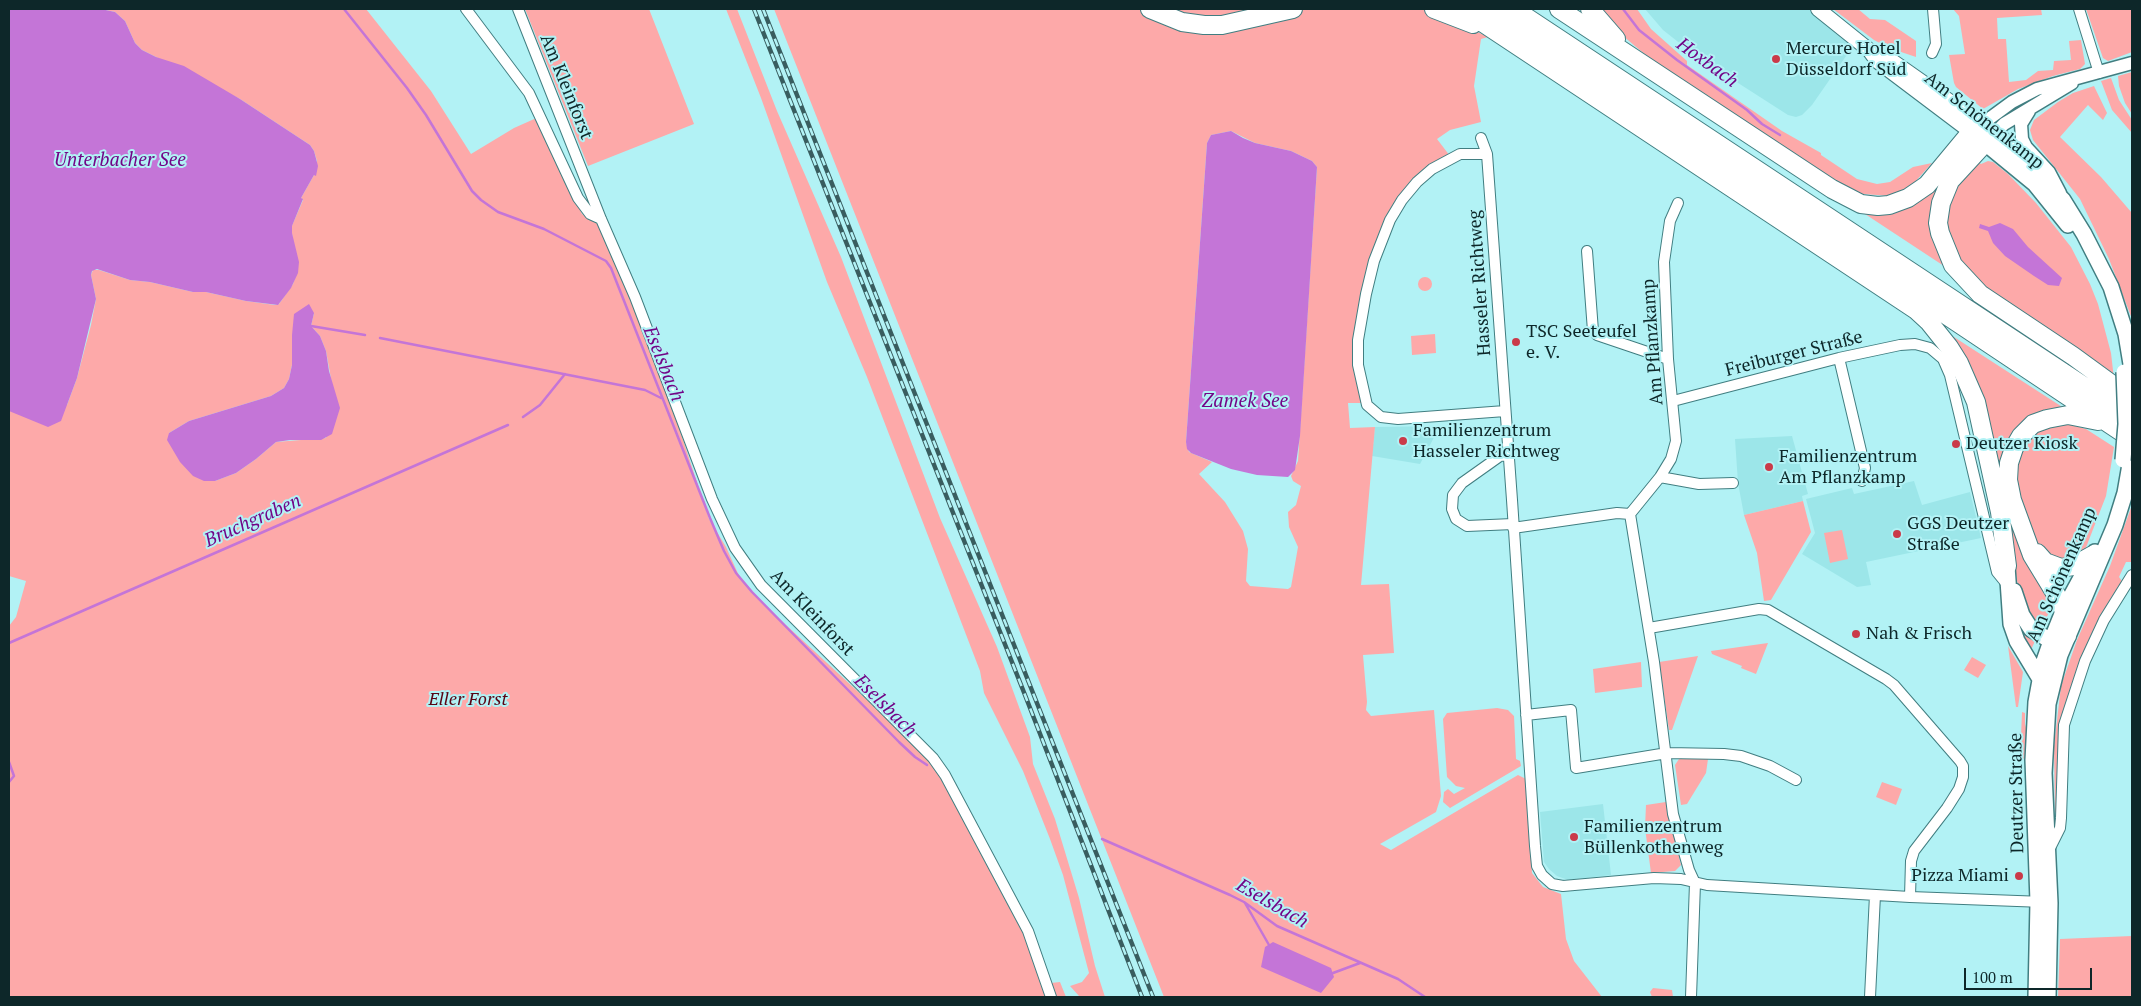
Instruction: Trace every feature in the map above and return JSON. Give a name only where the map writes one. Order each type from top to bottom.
[{"type":"highway","points":[[1150,9],[1182,22],[1204,25],[1222,24],[1293,9]]},
{"type":"highway","points":[[1238,20],[1260,9]]},
{"type":"highway","points":[[1434,9],[1504,37]]},
{"type":"highway","points":[[1462,9],[1916,310],[1929,322],[1949,347],[1962,369],[1976,402],[2000,512],[2002,569]]},
{"type":"highway","points":[[1487,9],[2132,439]]},
{"type":"highway","points":[[1515,9],[2132,418]]},
{"type":"highway","points":[[1559,9],[1832,189],[1861,204],[1890,205],[1908,198],[1926,185],[1986,129]]},
{"type":"highway","points":[[1590,9],[1622,46],[1647,68]]},
{"type":"highway","points":[[1986,129],[1950,182],[1941,203],[1938,223],[1952,265],[1980,294],[2073,356],[2132,399]]},
{"type":"highway","points":[[1916,310],[1958,322]]},
{"type":"highway","points":[[2068,636],[2067,619],[2064,609],[2051,584],[2032,555],[2012,500],[2008,480],[2009,463],[2020,436],[2033,424],[2060,416],[2079,416],[2113,427]]},
{"type":"highway","points":[[2025,536],[2041,558],[2056,567],[2073,566],[2093,555]]},
{"type":"main road","name":"Am Schönenkamp","points":[[1818,9],[1869,50],[1878,60],[2012,147],[2063,200],[2084,234],[2111,287],[2126,334],[2128,371],[2126,408],[2129,459],[2116,525],[2068,636],[2054,678],[2046,721],[2044,772],[2048,818]]},
{"type":"main road","name":"Am Schönenkamp","points":[[1986,129],[2073,231],[2088,256],[2112,313],[2128,371]]},
{"type":"main road","name":"Am Schönenkamp","points":[[2040,679],[2050,640],[2064,609],[2093,555],[2129,459]]},
{"type":"main road","points":[[2002,569],[2022,615],[2031,629],[2050,640],[2060,640],[2068,636]]},
{"type":"main road","points":[[2011,589],[2009,614],[2014,632],[2040,679]]},
{"type":"main road","name":"Deutzer Straße","points":[[2036,997],[2049,850],[2048,818],[2034,730],[2040,679]]},
{"type":"main road","name":"Deutzer Straße","points":[[2048,818],[2044,902],[2048,997]]},
{"type":"street","name":"Am Kleinforst","points":[[466,9],[529,93],[586,210],[601,219]]},
{"type":"street","name":"Am Kleinforst","points":[[518,9],[601,219],[635,297],[712,500],[735,548],[761,585],[933,758],[945,775],[1028,931],[1045,975],[1051,997]]},
{"type":"street","points":[[1932,53],[1936,44],[1933,9]]},
{"type":"street","points":[[2079,9],[2098,72]]},
{"type":"street","points":[[1986,129],[2004,124],[2081,78],[2132,63]]},
{"type":"street","points":[[1986,129],[2012,102],[2036,89],[2067,79],[2081,78]]},
{"type":"street","points":[[2032,106],[2021,124],[2022,139],[2026,147],[2049,172],[2063,200]]},
{"type":"street","name":"Hasseler Richtweg","points":[[1481,138],[1486,154],[1535,846],[1538,866],[1542,875],[1552,884],[1563,886],[1654,878],[1681,879],[1696,882]]},
{"type":"street","points":[[1486,154],[1460,154],[1432,169],[1417,182],[1394,214],[1381,242],[1366,294],[1358,340],[1358,365],[1367,405],[1381,417],[1398,419],[1505,411]]},
{"type":"street","points":[[571,181],[585,177]]},
{"type":"street","name":"Am Pflanzkamp","points":[[1630,514],[1660,477],[1671,459],[1676,441],[1668,359],[1664,262],[1670,221],[1678,203]]},
{"type":"street","points":[[1587,251],[1593,331],[1597,335],[1668,359]]},
{"type":"street","name":"Freiburger Straße","points":[[1673,401],[1839,358],[1900,345],[1923,346],[1936,352],[1950,375],[2002,569]]},
{"type":"street","points":[[1839,358],[1865,468],[1862,481]]},
{"type":"street","points":[[1508,455],[1500,456],[1462,484],[1453,495],[1452,509],[1456,519],[1466,526],[1513,526],[1617,513],[1630,514],[1649,628],[1674,814],[1689,870],[1696,882],[1690,997]]},
{"type":"street","points":[[1660,477],[1699,484],[1733,484]]},
{"type":"street","points":[[2048,818],[2064,726],[2086,661],[2104,620],[2132,575]]},
{"type":"street","points":[[1649,628],[1768,610],[1886,679],[1898,690],[1960,761],[1964,777],[1947,808],[1914,851],[1911,861],[1910,897]]},
{"type":"street","points":[[1526,715],[1571,710],[1576,768],[1667,753],[1741,756],[1770,766],[1796,780]]},
{"type":"street","points":[[1696,882],[1707,885],[1875,895],[2044,902]]},
{"type":"street","points":[[1870,997],[1875,895]]},
{"type":"shaded area","points":[[1645,9],[1809,9],[1853,46],[1812,105],[1802,115],[1796,117],[1788,115],[1696,56],[1663,30]]},
{"type":"shaded area","name":"Familienzentrum Hasseler Richtweg","points":[[1440,426],[1420,464],[1372,456],[1375,427]]},
{"type":"shaded area","name":"Familienzentrum Am Pflanzkamp","points":[[1792,436],[1808,494],[1802,496],[1803,501],[1744,515],[1738,483],[1735,439]]},
{"type":"shaded area","name":"GGS Deutzer Straße","points":[[1914,481],[1922,505],[1970,492],[1981,538],[1866,562],[1871,585],[1857,587],[1802,554],[1815,533],[1806,499],[1852,488],[1854,494]]},
{"type":"shaded area","name":"Familienzentrum Büllenkothenweg","points":[[1603,804],[1611,875],[1568,880],[1557,876],[1544,862],[1540,812]]},
{"type":"green space","name":"Eller Forst","points":[[101,9],[366,9],[431,91],[471,154],[514,128],[541,116],[582,214],[601,226],[670,400],[709,519],[726,547],[740,578],[760,601],[932,760],[1031,943],[1049,997],[9,997],[9,626],[16,617],[26,581],[9,576],[9,380],[67,405],[77,378],[91,325],[96,299],[91,275],[93,270],[99,270],[130,280],[150,282],[193,292],[206,292],[246,301],[279,304],[293,284],[298,269],[291,228],[303,200],[301,198],[314,175],[317,161],[310,145],[240,99],[142,50],[135,43],[125,21],[115,12]],"holes":[[[314,313],[311,326],[320,336],[326,351],[332,384],[326,438],[276,442],[236,473],[215,481],[169,433],[189,421],[271,396],[284,388],[289,379],[292,365],[292,335]]]},
{"type":"green space","points":[[525,9],[649,9],[694,124],[588,166]]},
{"type":"green space","points":[[726,9],[737,9],[777,111],[841,257],[940,518],[997,647],[1030,737],[1033,764],[1055,819],[1079,898],[1095,966],[1105,997],[1079,996],[1070,986],[1082,982],[1089,973],[1063,875],[1023,771],[984,693],[980,671],[867,377],[827,282],[761,98]]},
{"type":"green space","points":[[774,9],[1444,9],[1467,27],[1488,37],[1481,39],[1474,86],[1481,122],[1450,130],[1437,139],[1450,156],[1423,175],[1388,220],[1356,341],[1363,403],[1348,403],[1350,428],[1375,427],[1361,585],[1389,584],[1394,653],[1363,655],[1366,710],[1371,716],[1434,710],[1441,796],[1436,812],[1380,844],[1391,850],[1518,775],[1526,779],[1532,873],[1543,887],[1561,894],[1566,939],[1574,961],[1602,997],[1164,997]],"holes":[[[1231,131],[1255,143],[1291,151],[1312,161],[1317,167],[1298,461],[1291,476],[1293,481],[1301,486],[1296,505],[1288,512],[1289,527],[1298,547],[1291,587],[1288,589],[1250,586],[1246,581],[1248,549],[1243,531],[1225,502],[1199,474],[1212,462],[1189,452],[1186,442],[1207,143],[1211,135]]]},
{"type":"green space","points":[[1597,9],[1637,9],[1651,29],[1687,61],[1687,65],[1782,131],[1821,153],[1821,155],[1857,179],[1877,184],[1890,182],[1913,167],[1932,163],[1914,183],[1890,196],[1863,194],[1850,189],[1775,142],[1648,57],[1616,30]]},
{"type":"green space","points":[[1833,9],[1858,9],[1870,19],[1885,20],[1916,41],[1916,57],[1889,48],[1874,40]]},
{"type":"green space","points":[[1953,9],[2041,9],[2042,15],[1997,18],[1998,39],[2006,39],[2009,82],[2026,80],[2038,71],[2053,70],[2054,61],[2071,60],[2069,41],[2081,40],[2085,64],[2080,69],[2053,76],[2018,89],[1983,109],[1956,87],[1954,83],[1949,55],[1965,54],[1959,16]]},
{"type":"green space","points":[[2086,9],[2132,9],[2132,52],[2108,61],[2103,58]]},
{"type":"green space","points":[[2132,72],[2132,114],[2125,103],[2119,86],[2118,76]]},
{"type":"green space","points":[[2111,78],[2119,100],[2132,120],[2132,133],[2112,110],[2101,81]]},
{"type":"green space","points":[[2094,86],[2107,113],[2103,120],[2088,105],[2060,137],[2101,177],[2132,213],[2132,319],[2109,259],[2080,199],[2033,140],[2030,130],[2034,120],[2058,102],[2073,93]]},
{"type":"green space","points":[[1977,161],[1981,164],[1988,161],[1993,162],[2008,174],[2036,203],[2071,247],[2098,304],[2111,353],[2114,379],[1999,301],[1959,262],[1945,220],[1946,211],[1957,185]]},
{"type":"green space","points":[[1943,172],[1941,186],[1947,268],[1862,212]]},
{"type":"green space","points":[[1422,277],[1428,277],[1432,284],[1428,291],[1422,291],[1418,287],[1418,281]]},
{"type":"green space","points":[[1435,334],[1436,353],[1412,355],[1411,336]]},
{"type":"green space","points":[[1954,337],[2070,412],[2051,413],[2004,466],[2055,600],[2040,631],[2035,626],[2019,591],[2014,564],[1951,340]]},
{"type":"green space","points":[[2064,423],[2086,429],[2114,447],[2106,496],[2085,550],[2078,557],[2062,560],[2054,558],[2037,544],[2035,545],[2012,469],[2031,432]]},
{"type":"green space","points":[[1803,501],[1811,532],[1771,600],[1764,601],[1757,553],[1744,515]]},
{"type":"green space","points":[[2132,505],[2132,562],[2126,562],[2119,577],[2122,581],[2102,618],[2074,681],[2058,809],[2055,813],[2054,746],[2061,686],[2077,640],[2110,566]]},
{"type":"green space","points":[[1842,530],[1848,559],[1830,563],[1824,533]]},
{"type":"green space","points":[[2015,615],[2036,639],[2029,654]]},
{"type":"green space","points":[[1768,643],[1756,674],[1712,654],[1711,651]]},
{"type":"green space","points":[[2008,646],[2023,672],[2018,707],[2016,707]]},
{"type":"green space","points":[[1698,656],[1672,730],[1669,730],[1659,662]]},
{"type":"green space","points":[[1972,657],[1986,665],[1978,678],[1964,670]]},
{"type":"green space","points":[[1641,662],[1642,687],[1595,693],[1593,669]]},
{"type":"green space","points":[[1497,708],[1508,710],[1514,716],[1516,759],[1520,761],[1521,766],[1450,808],[1443,802],[1444,792],[1448,789],[1454,794],[1465,788],[1456,786],[1447,777],[1443,719],[1447,713]]},
{"type":"green space","points":[[2022,712],[2025,713],[2025,724],[2029,738],[2025,759],[2023,759],[2021,737]]},
{"type":"green space","points":[[1679,759],[1708,759],[1706,773],[1687,804],[1681,805],[1675,765]]},
{"type":"green space","points":[[1882,782],[1902,789],[1896,805],[1876,797]]},
{"type":"green space","points":[[1666,802],[1681,865],[1675,871],[1651,873],[1645,828],[1646,805]]},
{"type":"green space","points":[[2132,936],[2132,997],[2058,997],[2060,939]]},
{"type":"green space","points":[[1060,982],[1066,997],[1055,997],[1051,983]]},
{"type":"green space","points":[[1653,988],[1672,990],[1673,997],[1652,997],[1650,992]]},
{"type":"water","name":"Unterbacher See","points":[[9,9],[101,9],[115,12],[125,21],[135,43],[142,50],[156,57],[184,66],[240,99],[310,145],[314,151],[318,166],[316,176],[314,175],[301,198],[303,199],[292,226],[299,262],[298,273],[291,288],[278,305],[130,280],[97,269],[92,271],[91,275],[96,299],[77,378],[61,421],[48,427],[9,411]]},
{"type":"water","name":"Zamek See","points":[[1231,131],[1255,143],[1291,151],[1312,161],[1317,167],[1300,436],[1295,470],[1288,477],[1257,475],[1231,469],[1191,453],[1187,449],[1207,143],[1211,135]]},
{"type":"water","points":[[2000,223],[2013,229],[2028,247],[2062,278],[2059,286],[2048,285],[2005,256],[1993,243],[1988,231],[1979,228],[1980,224],[1989,227]]},
{"type":"water","points":[[309,304],[314,313],[311,326],[320,336],[326,351],[329,371],[340,408],[332,434],[321,440],[276,442],[236,473],[215,481],[204,481],[193,476],[180,462],[167,440],[169,433],[189,421],[271,396],[284,388],[289,379],[292,365],[294,314]]},
{"type":"water","points":[[1273,942],[1331,968],[1334,977],[1321,993],[1261,967],[1265,947]]},
{"type":"waterway","name":"Eselsbach","points":[[344,9],[407,88],[426,115],[472,191],[481,200],[498,212],[544,229],[606,261],[611,268],[710,518],[736,573],[752,592],[899,742],[927,765]]},
{"type":"waterway","name":"Hoxbach","points":[[1623,9],[1639,30],[1747,110],[1762,124],[1780,135]]},
{"type":"waterway","points":[[311,326],[365,335]]},
{"type":"waterway","points":[[380,338],[645,390],[661,398]]},
{"type":"waterway","name":"Bruchgraben","points":[[523,417],[540,405],[565,374]]},
{"type":"waterway","name":"Bruchgraben","points":[[9,643],[508,425]]},
{"type":"waterway","name":"Bruchgraben","points":[[9,762],[14,776],[9,782]]},
{"type":"waterway","name":"Eselsbach","points":[[1102,839],[1230,895],[1244,902],[1277,926],[1398,979],[1425,997]]},
{"type":"waterway","points":[[1245,903],[1269,945]]},
{"type":"waterway","points":[[1333,973],[1360,963]]},
{"type":"railway","points":[[754,9],[1142,997]]},
{"type":"railway","points":[[763,9],[1153,997]]},
{"type":"place","name":"Mercure Hotel Düsseldorf Süd","points":[[1776,59]]},
{"type":"place","name":"TSC Seeteufel e. V.","points":[[1516,342]]},
{"type":"place","name":"Familienzentrum Hasseler Richtweg","points":[[1403,441]]},
{"type":"place","name":"Deutzer Kiosk","points":[[1956,444]]},
{"type":"place","name":"Familienzentrum Am Pflanzkamp","points":[[1769,467]]},
{"type":"place","name":"GGS Deutzer Straße","points":[[1897,534]]},
{"type":"place","name":"Nah & Frisch","points":[[1856,634]]},
{"type":"place","name":"Familienzentrum Büllenkothenweg","points":[[1574,837]]},
{"type":"place","name":"Pizza Miami","points":[[2019,876]]}]
